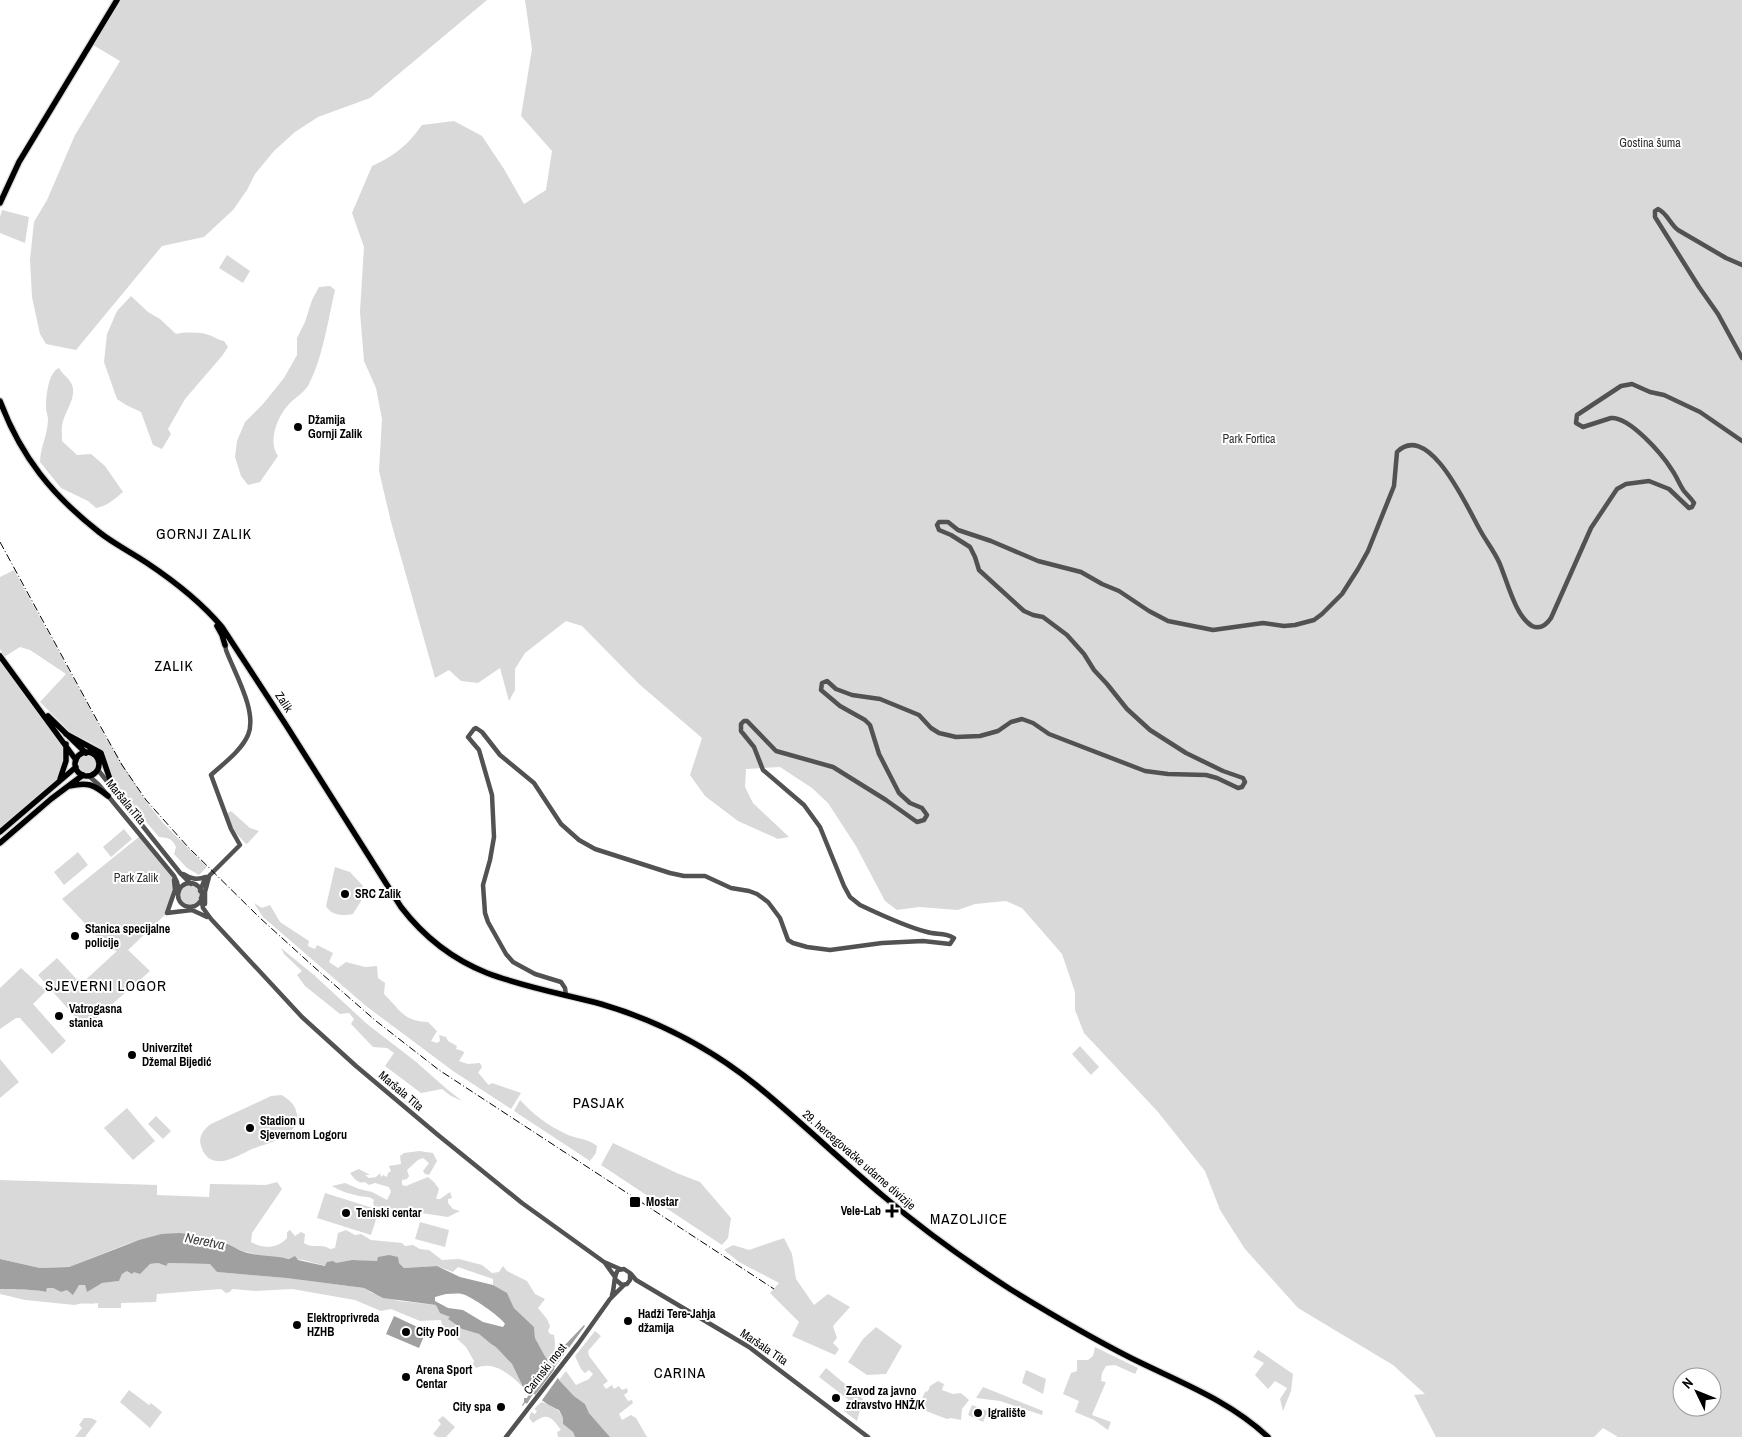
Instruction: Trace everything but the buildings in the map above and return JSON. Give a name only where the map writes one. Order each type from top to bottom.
[{"type":"main road","points":[[0,203],[19,162],[117,0]]},
{"type":"main road","name":"Zalik","points":[[0,401],[14,436],[40,474],[59,496],[99,532],[168,578],[214,617],[230,637],[401,907],[418,928],[444,950],[475,969],[502,979],[558,993]]},
{"type":"main road","points":[[198,603],[200,608],[219,629],[225,645]]},
{"type":"main road","points":[[0,656],[66,744],[76,760],[76,768]]},
{"type":"main road","points":[[0,843],[67,786],[98,770],[98,759],[93,754],[86,752],[32,700]]},
{"type":"main road","points":[[66,734],[100,753],[114,791]]},
{"type":"main road","points":[[59,781],[66,761],[66,744]]},
{"type":"main road","points":[[76,760],[86,752]]},
{"type":"main road","points":[[0,832],[76,768]]},
{"type":"main road","points":[[76,768],[86,776]]},
{"type":"main road","points":[[67,786],[90,784],[108,796]]},
{"type":"main road","name":"29. hercegovačke udarne divizije","points":[[558,993],[650,1021],[685,1037],[725,1061],[774,1100],[881,1194],[936,1238],[1009,1288],[1046,1310],[1127,1356],[1213,1397],[1268,1437]]},
{"type":"street","points":[[1742,265],[1726,258],[1678,230],[1662,211],[1658,209],[1655,211],[1655,217],[1722,320],[1742,358]]},
{"type":"street","points":[[566,995],[564,986],[556,980],[535,974],[513,962],[500,944],[485,913],[483,885],[494,836],[493,804],[481,753],[468,737],[476,728],[482,732],[496,750],[534,783],[561,824],[579,840],[596,849],[670,873],[684,876],[705,876],[731,888],[749,890],[768,902],[780,918],[788,940],[793,943],[830,950],[923,941],[950,944],[954,938],[951,936],[917,928],[860,905],[853,900],[838,874],[820,827],[804,805],[763,770],[754,747],[742,730],[742,723],[747,721],[776,751],[833,767],[917,822],[924,820],[927,815],[922,808],[910,804],[899,793],[879,754],[870,725],[827,697],[821,690],[822,683],[827,682],[836,689],[856,696],[880,699],[919,715],[931,728],[939,733],[952,736],[972,736],[991,733],[1004,728],[1011,722],[1022,719],[1033,723],[1049,734],[1145,770],[1168,774],[1206,775],[1238,788],[1242,787],[1245,782],[1242,778],[1186,753],[1145,726],[1127,709],[1067,635],[1043,617],[1034,616],[1024,611],[979,570],[970,548],[951,535],[939,530],[937,525],[939,522],[948,522],[958,530],[991,541],[1038,561],[1081,572],[1102,584],[1120,591],[1149,611],[1168,621],[1213,630],[1263,623],[1284,626],[1295,625],[1314,620],[1342,594],[1368,551],[1391,494],[1395,478],[1397,452],[1405,446],[1414,445],[1427,450],[1456,486],[1480,531],[1494,551],[1522,616],[1532,625],[1540,627],[1551,618],[1591,528],[1617,489],[1626,484],[1649,481],[1669,489],[1688,508],[1694,505],[1656,449],[1632,426],[1615,418],[1583,427],[1576,423],[1576,418],[1579,414],[1621,386],[1632,384],[1683,404],[1711,419],[1742,440]]},
{"type":"street","points":[[206,913],[180,902],[178,895],[184,885],[204,881],[240,844],[232,829],[211,775],[240,748],[248,736],[251,721],[248,705],[225,645],[230,637]]},
{"type":"street","name":"Maršala Tita","points":[[98,770],[180,872],[192,884]]},
{"type":"street","name":"Maršala Tita","points":[[86,776],[108,796],[174,876],[179,891]]},
{"type":"street","points":[[180,872],[193,879],[210,876]]},
{"type":"street","points":[[174,876],[175,890],[167,913],[192,910],[210,919]]},
{"type":"street","points":[[210,876],[204,892],[204,902],[210,919]]},
{"type":"street","points":[[190,906],[197,904],[201,898],[200,890],[204,881]]},
{"type":"street","points":[[192,884],[200,890]]},
{"type":"street","name":"Maršala Tita","points":[[201,898],[210,919],[302,1017],[347,1058],[508,1192],[604,1262],[620,1269]]},
{"type":"street","points":[[556,980],[559,984],[558,993]]},
{"type":"street","name":"Maršala Tita","points":[[604,1262],[615,1279]]},
{"type":"street","points":[[620,1269],[626,1269],[631,1274],[627,1283],[610,1299],[616,1272],[620,1269]]},
{"type":"street","name":"Maršala Tita","points":[[631,1274],[642,1283],[750,1348],[868,1437]]},
{"type":"street","points":[[615,1279],[619,1284],[627,1283]]},
{"type":"street","name":"Maršala Tita","points":[[627,1283],[642,1283]]},
{"type":"street","name":"Carinski most","points":[[506,1437],[578,1344],[610,1299]]},
{"type":"green space","points":[[121,0],[487,0],[370,98],[318,117],[295,132],[274,151],[255,174],[247,190],[233,210],[204,237],[162,246],[76,350],[46,344],[40,334],[32,297],[30,260],[34,222],[47,200],[75,135],[120,61],[93,45]]},
{"type":"green space","points":[[525,0],[1742,0],[1742,1437],[1618,1437],[1603,1428],[1594,1437],[1436,1437],[1414,1395],[1425,1394],[1393,1365],[1298,1308],[1245,1249],[1220,1210],[1205,1171],[1158,1112],[1084,1033],[1075,1010],[1075,992],[1062,954],[1022,908],[1006,901],[975,904],[958,910],[919,907],[897,910],[885,901],[856,846],[828,803],[812,788],[780,767],[746,769],[745,787],[753,803],[789,837],[778,839],[738,821],[705,796],[690,775],[702,738],[639,684],[582,626],[566,621],[525,653],[515,669],[515,690],[509,701],[500,668],[478,683],[461,681],[449,670],[435,678],[391,522],[379,471],[382,419],[376,388],[364,361],[360,312],[364,247],[352,213],[372,166],[400,149],[422,125],[454,121],[482,136],[524,204],[546,190],[552,151],[521,116],[532,49]]},
{"type":"green space","points":[[2,210],[29,217],[25,243],[0,233]]},
{"type":"green space","points":[[227,255],[250,271],[243,283],[219,268]]},
{"type":"green space","points":[[330,286],[335,290],[325,338],[314,373],[308,387],[290,403],[278,421],[275,428],[274,443],[278,456],[260,482],[248,485],[241,476],[235,457],[237,441],[245,422],[263,404],[284,378],[297,355],[297,338],[319,287]]},
{"type":"green space","points":[[131,296],[176,334],[205,334],[224,341],[228,347],[185,399],[168,429],[171,434],[162,449],[153,445],[141,412],[117,399],[104,362],[107,334],[117,311]]},
{"type":"green space","points":[[59,368],[73,388],[71,402],[62,423],[62,441],[77,455],[91,454],[105,466],[123,492],[104,506],[96,508],[88,501],[61,488],[40,462],[48,425],[46,398],[48,385],[52,374]]},
{"type":"green space","points":[[14,570],[106,738],[145,800],[163,823],[207,867],[199,875],[187,868],[174,854],[176,847],[173,842],[167,838],[159,837],[117,788],[103,751],[70,732],[40,702],[66,674],[30,650],[20,647],[4,657],[0,649],[0,577]]},
{"type":"green space","points":[[0,656],[66,744],[66,759],[59,781],[0,832]]},
{"type":"green space","points":[[87,753],[95,756],[98,764],[95,772],[87,775],[79,772],[76,764],[79,756]]},
{"type":"green space","points":[[231,811],[250,828],[259,831],[246,844],[235,832],[226,814]]},
{"type":"green space","points":[[124,829],[132,839],[111,857],[103,847]]},
{"type":"green space","name":"Park Zalik","points":[[140,836],[174,876],[175,885],[167,913],[128,950],[150,971],[85,1028],[38,975],[57,958],[81,984],[117,951],[105,945],[62,899]]},
{"type":"green space","points":[[78,852],[88,865],[64,885],[54,872]]},
{"type":"green space","name":"SRC Zalik","points":[[335,867],[350,872],[363,886],[361,901],[353,914],[342,915],[334,913],[326,906]]},
{"type":"green space","points":[[190,884],[198,887],[201,895],[198,903],[190,906],[182,903],[179,895],[182,887]]},
{"type":"green space","points":[[254,903],[262,908],[270,905],[280,922],[309,941],[308,946],[315,949],[317,945],[333,953],[329,962],[338,968],[346,962],[365,967],[377,966],[378,978],[385,983],[384,994],[407,1017],[428,1022],[437,1031],[431,1041],[437,1043],[440,1041],[439,1035],[446,1037],[448,1041],[457,1046],[456,1049],[463,1051],[464,1053],[459,1061],[468,1064],[480,1063],[482,1067],[478,1073],[489,1085],[492,1083],[521,1093],[511,1109],[453,1071],[366,1006],[263,917]]},
{"type":"green space","points":[[281,948],[314,975],[367,1024],[462,1101],[442,1089],[421,1093],[385,1066],[394,1053],[387,1048],[373,1047],[351,1024],[354,1019],[349,1013],[340,1014],[305,986],[297,975],[302,971],[284,954]]},
{"type":"green space","points":[[21,968],[46,991],[33,1004],[66,1041],[52,1054],[20,1018],[16,1018],[0,1029],[0,988]]},
{"type":"green space","points":[[1080,1046],[1099,1067],[1091,1075],[1072,1054]]},
{"type":"green space","points":[[0,1059],[19,1082],[0,1098]]},
{"type":"green space","name":"Stadion u Sjevernom Logoru","points":[[281,1095],[292,1103],[297,1115],[296,1123],[288,1134],[225,1161],[208,1158],[201,1146],[200,1139],[204,1131],[211,1124],[271,1096]]},
{"type":"green space","points":[[520,1100],[552,1126],[568,1135],[590,1141],[597,1146],[596,1153],[590,1161],[514,1111]]},
{"type":"green space","points":[[127,1108],[155,1141],[133,1160],[104,1128]]},
{"type":"green space","points":[[156,1116],[171,1131],[163,1139],[148,1124]]},
{"type":"green space","points":[[613,1143],[700,1182],[731,1218],[728,1238],[722,1245],[601,1165]]},
{"type":"green space","points":[[419,1151],[433,1153],[437,1161],[429,1175],[423,1171],[429,1163],[423,1158],[418,1160],[407,1170],[409,1176],[407,1179],[402,1180],[402,1185],[406,1186],[428,1177],[439,1189],[436,1199],[440,1199],[450,1192],[452,1198],[448,1199],[448,1203],[453,1209],[460,1211],[448,1217],[374,1206],[374,1200],[370,1198],[349,1193],[332,1186],[345,1183],[372,1192],[387,1200],[391,1192],[389,1187],[375,1183],[369,1185],[365,1182],[360,1182],[350,1173],[359,1169],[370,1175],[365,1175],[369,1178],[376,1177],[380,1173],[381,1177],[383,1175],[387,1177],[391,1171],[389,1166],[401,1164],[400,1156],[404,1153]]},
{"type":"green space","points":[[0,1180],[157,1185],[157,1195],[209,1197],[210,1184],[266,1185],[277,1182],[282,1189],[252,1233],[251,1242],[265,1247],[274,1246],[287,1238],[287,1232],[290,1230],[295,1236],[301,1232],[305,1234],[304,1243],[307,1245],[324,1246],[330,1249],[335,1248],[338,1233],[346,1230],[355,1235],[361,1234],[371,1240],[402,1243],[405,1246],[413,1245],[420,1249],[429,1250],[442,1260],[459,1259],[482,1265],[492,1273],[499,1272],[503,1266],[507,1271],[527,1281],[535,1294],[545,1299],[538,1308],[547,1319],[550,1326],[548,1331],[554,1335],[555,1345],[551,1362],[546,1358],[535,1338],[534,1327],[514,1308],[507,1294],[493,1285],[493,1279],[458,1267],[453,1272],[437,1266],[404,1268],[399,1263],[352,1260],[326,1266],[303,1260],[262,1256],[239,1250],[227,1243],[161,1234],[127,1244],[69,1267],[40,1268],[0,1259]]},
{"type":"green space","points":[[325,1193],[379,1210],[371,1235],[317,1218]]},
{"type":"green space","points":[[420,1222],[449,1230],[445,1247],[415,1239]]},
{"type":"green space","points":[[784,1238],[792,1254],[796,1279],[814,1305],[828,1294],[850,1307],[833,1326],[837,1338],[833,1343],[839,1349],[835,1355],[792,1336],[799,1322],[770,1293],[779,1283],[739,1262],[724,1250],[733,1245],[749,1250]]},
{"type":"green space","points":[[158,1263],[165,1266],[168,1263],[211,1264],[217,1272],[286,1278],[364,1288],[372,1293],[399,1301],[437,1305],[450,1317],[449,1320],[462,1329],[479,1334],[496,1346],[512,1364],[523,1387],[496,1367],[483,1366],[476,1368],[466,1347],[442,1325],[441,1320],[420,1321],[391,1309],[381,1311],[355,1300],[292,1289],[256,1291],[232,1289],[226,1293],[221,1289],[157,1294],[156,1302],[121,1303],[121,1308],[98,1308],[98,1303],[75,1305],[25,1300],[0,1294],[0,1289],[46,1292],[47,1288],[53,1288],[61,1292],[79,1285],[85,1285],[87,1291],[101,1283],[119,1281],[122,1274],[127,1271],[134,1272],[150,1264]]},
{"type":"green space","points":[[876,1327],[902,1346],[886,1374],[867,1375],[848,1362],[863,1339]]},
{"type":"green space","points":[[595,1331],[601,1336],[588,1351],[589,1356],[608,1381],[603,1385],[606,1389],[612,1385],[614,1389],[619,1386],[622,1390],[627,1388],[628,1392],[624,1395],[628,1401],[632,1400],[633,1403],[619,1414],[622,1420],[631,1415],[636,1418],[647,1437],[610,1437],[589,1413],[585,1404],[574,1396],[559,1380],[566,1371],[576,1385],[589,1379],[593,1374],[589,1370],[585,1373],[581,1369],[575,1356]]},
{"type":"green space","points":[[1095,1347],[1138,1368],[1135,1374],[1115,1365],[1106,1366],[1102,1373],[1101,1381],[1106,1382],[1092,1415],[1111,1422],[1108,1430],[1094,1420],[1075,1412],[1079,1401],[1063,1394],[1071,1373],[1077,1371],[1077,1360],[1088,1360],[1093,1356]]},
{"type":"green space","points":[[1258,1350],[1293,1374],[1291,1391],[1283,1411],[1280,1399],[1287,1388],[1275,1381],[1268,1389],[1255,1375],[1264,1363],[1253,1357]]},
{"type":"green space","points":[[826,1368],[863,1399],[857,1421],[844,1411],[849,1400],[819,1377]]},
{"type":"green space","points":[[1026,1370],[1046,1379],[1043,1394],[1022,1383]]},
{"type":"green space","points":[[938,1381],[944,1384],[942,1390],[953,1394],[961,1393],[969,1400],[962,1409],[961,1420],[947,1419],[918,1408],[925,1392]]},
{"type":"green space","points":[[983,1387],[1043,1411],[1042,1415],[1000,1401],[976,1398]]},
{"type":"green space","points":[[129,1390],[162,1412],[150,1428],[120,1402]]},
{"type":"green space","points":[[541,1402],[558,1410],[563,1418],[563,1424],[573,1432],[575,1437],[558,1437],[557,1432],[561,1430],[548,1417],[542,1417],[533,1423],[529,1418],[531,1412],[535,1414],[537,1411],[534,1409]]},
{"type":"green space","name":"Igralište","points":[[972,1405],[988,1411],[983,1422],[968,1415]]},
{"type":"green space","points":[[443,1416],[455,1427],[446,1437],[437,1437],[433,1434],[441,1424],[438,1420]]},
{"type":"green space","points":[[84,1418],[91,1418],[97,1421],[85,1437],[75,1437],[82,1428],[79,1425]]},
{"type":"water","name":"Neretva","points":[[180,1233],[203,1236],[251,1254],[289,1259],[295,1256],[298,1260],[325,1266],[327,1262],[333,1261],[336,1263],[352,1260],[377,1261],[378,1257],[389,1255],[398,1257],[399,1263],[404,1268],[437,1266],[460,1277],[493,1285],[507,1293],[514,1308],[534,1327],[535,1338],[546,1358],[550,1361],[552,1358],[557,1358],[565,1345],[584,1325],[554,1368],[559,1380],[574,1396],[585,1404],[589,1413],[610,1437],[575,1437],[573,1432],[563,1424],[563,1418],[559,1410],[534,1394],[527,1404],[525,1403],[523,1406],[524,1398],[527,1398],[530,1392],[523,1387],[512,1364],[496,1347],[479,1334],[462,1329],[448,1319],[450,1317],[440,1313],[436,1305],[383,1298],[364,1288],[286,1278],[217,1272],[210,1264],[168,1263],[166,1266],[158,1263],[150,1264],[140,1274],[134,1272],[132,1274],[127,1271],[122,1274],[119,1281],[102,1283],[87,1292],[85,1285],[79,1285],[73,1295],[67,1290],[61,1292],[53,1288],[47,1288],[46,1292],[0,1289],[0,1259],[40,1268],[69,1267],[139,1240],[161,1234]],"holes":[[[446,1294],[462,1294],[472,1299],[492,1312],[505,1324],[503,1327],[483,1322],[463,1310],[448,1308],[435,1301],[435,1297]]]},
{"type":"water","name":"City Pool","points":[[394,1316],[426,1331],[419,1348],[386,1334]]},
{"type":"pier","points":[[575,1342],[557,1368],[560,1375],[540,1403],[535,1399],[527,1407],[524,1405],[525,1403],[527,1404],[533,1394],[535,1395]]},
{"type":"railway","points":[[0,542],[122,765],[146,800],[188,847],[260,918],[376,1021],[439,1070],[774,1289]]},
{"type":"place","name":"Džamija Gornji Zalik","points":[[298,427]]},
{"type":"place","name":"SRC Zalik","points":[[345,894]]},
{"type":"place","name":"Stanica specijalne policije","points":[[75,936]]},
{"type":"place","name":"Vatrogasna stanica","points":[[59,1016]]},
{"type":"place","name":"Univerzitet Džemal Bijedić","points":[[132,1055]]},
{"type":"place","name":"Stadion u Sjevernom Logoru","points":[[250,1128]]},
{"type":"place","name":"Mostar","points":[[635,1202]]},
{"type":"place","name":"Vele-Lab","points":[[892,1211]]},
{"type":"place","name":"Teniski centar","points":[[346,1213]]},
{"type":"place","name":"Hadži Tere-Jahja džamija","points":[[628,1321]]},
{"type":"place","name":"Elektroprivreda HZHB","points":[[297,1325]]},
{"type":"place","name":"City Pool","points":[[406,1332]]},
{"type":"place","name":"Arena Sport Centar","points":[[406,1377]]},
{"type":"place","name":"Zavod za javno zdravstvo HNŽ/K","points":[[836,1398]]},
{"type":"place","name":"City spa","points":[[501,1407]]},
{"type":"place","name":"Igralište","points":[[978,1413]]},
{"type":"district","name":"GORNJI ZALIK","points":[[204,534]]},
{"type":"district","name":"ZALIK","points":[[174,666]]},
{"type":"district","name":"SJEVERNI LOGOR","points":[[106,986]]},
{"type":"district","name":"PASJAK","points":[[599,1103]]},
{"type":"district","name":"MAZOLJICE","points":[[969,1219]]},
{"type":"district","name":"CARINA","points":[[680,1373]]},
{"type":"park label","name":"Gostina šuma","points":[[1650,143]]},
{"type":"park label","name":"Park Fortica","points":[[1249,439]]}]
